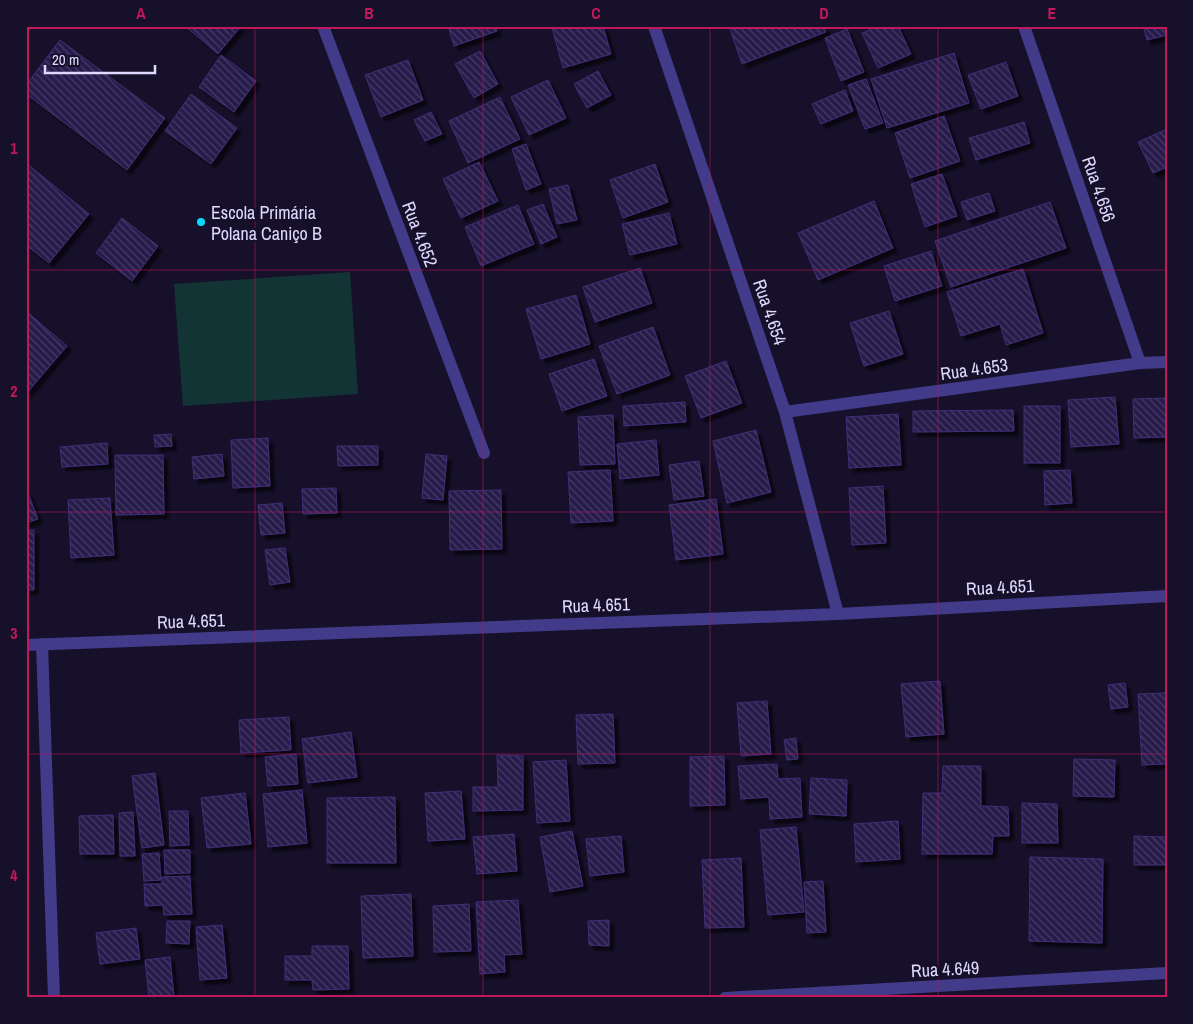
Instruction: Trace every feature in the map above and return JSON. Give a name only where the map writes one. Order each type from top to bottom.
[{"type":"street","name":"Rua 4.652","points":[[323,26],[484,453]]},
{"type":"street","name":"Rua 4.654","points":[[654,26],[785,412],[838,614]]},
{"type":"street","name":"Rua 4.656","points":[[1024,26],[1140,363]]},
{"type":"street","name":"Rua 4.653","points":[[785,412],[1140,363],[1167,362]]},
{"type":"street","name":"Rua 4.651","points":[[26,645],[838,614],[1167,596]]},
{"type":"street","points":[[42,644],[54,998]]},
{"type":"street","name":"Rua 4.649","points":[[725,998],[841,995],[1167,973]]},
{"type":"green space","points":[[350,272],[358,394],[183,406],[174,284]]},
{"type":"building","points":[[185,26],[241,26],[218,54]]},
{"type":"building","points":[[448,26],[495,26],[497,31],[454,46]]},
{"type":"building","points":[[558,26],[603,26],[611,54],[563,68],[552,28]]},
{"type":"building","points":[[729,26],[823,26],[826,32],[742,64]]},
{"type":"building","points":[[878,26],[898,26],[911,54],[878,68],[862,33]]},
{"type":"building","points":[[1143,26],[1167,26],[1167,35],[1147,40]]},
{"type":"building","points":[[847,29],[864,72],[841,81],[825,38]]},
{"type":"building","points":[[60,40],[165,118],[127,170],[26,94],[26,85]]},
{"type":"building","points":[[480,51],[498,84],[474,98],[455,64]]},
{"type":"building","points":[[954,53],[969,103],[887,128],[871,79]]},
{"type":"building","points":[[221,55],[256,81],[234,112],[199,87]]},
{"type":"building","points":[[408,60],[423,100],[381,117],[365,75]]},
{"type":"building","points":[[1006,62],[1018,96],[981,109],[968,75]]},
{"type":"building","points":[[598,71],[611,95],[587,108],[574,84]]},
{"type":"building","points":[[866,79],[883,123],[865,129],[848,85]]},
{"type":"building","points":[[548,80],[566,118],[529,135],[511,97]]},
{"type":"building","points":[[845,90],[853,111],[821,124],[812,104]]},
{"type":"building","points":[[191,94],[237,128],[211,164],[165,131]]},
{"type":"building","points":[[500,97],[520,139],[468,163],[449,121]]},
{"type":"building","points":[[431,112],[442,134],[425,141],[414,120]]},
{"type":"building","points":[[944,116],[960,161],[910,178],[895,133]]},
{"type":"building","points":[[1024,122],[1030,143],[976,160],[969,138]]},
{"type":"building","points":[[1167,129],[1167,167],[1153,173],[1138,142]]},
{"type":"building","points":[[526,144],[541,184],[526,190],[512,149]]},
{"type":"building","points":[[479,162],[498,201],[461,218],[443,179]]},
{"type":"building","points":[[26,163],[89,214],[49,263],[26,245]]},
{"type":"building","points":[[655,164],[668,202],[623,218],[610,180]]},
{"type":"building","points":[[942,174],[957,216],[925,227],[911,184]]},
{"type":"building","points":[[568,185],[577,220],[557,224],[549,189]]},
{"type":"building","points":[[989,193],[995,211],[967,220],[961,202]]},
{"type":"building","points":[[874,201],[893,248],[818,280],[798,233]]},
{"type":"building","points":[[1050,202],[1066,248],[951,287],[935,241]]},
{"type":"building","points":[[543,204],[557,237],[541,244],[527,210]]},
{"type":"building","points":[[518,205],[534,244],[481,266],[465,227]]},
{"type":"building","points":[[669,213],[677,244],[630,255],[622,224]]},
{"type":"building","points":[[122,218],[158,246],[132,281],[96,253]]},
{"type":"building","points":[[931,251],[942,286],[895,301],[884,266]]},
{"type":"building","points":[[640,268],[652,303],[595,322],[583,287]]},
{"type":"building","points":[[1023,269],[1043,333],[1006,345],[1000,324],[961,336],[947,292]]},
{"type":"building","points":[[576,295],[590,344],[541,359],[526,309]]},
{"type":"building","points":[[26,311],[67,346],[26,394]]},
{"type":"building","points":[[889,311],[903,354],[864,366],[850,323]]},
{"type":"building","points":[[653,327],[670,375],[617,394],[599,346]]},
{"type":"building","points":[[594,359],[607,396],[562,411],[549,374]]},
{"type":"building","points":[[726,361],[742,403],[701,418],[685,376]]},
{"type":"building","points":[[1115,397],[1119,444],[1071,447],[1068,400]]},
{"type":"building","points":[[1167,398],[1167,437],[1134,438],[1133,399]]},
{"type":"building","points":[[685,402],[686,422],[624,426],[623,406]]},
{"type":"building","points":[[1024,406],[1060,406],[1060,463],[1024,463]]},
{"type":"building","points":[[1013,410],[1014,431],[913,432],[913,411]]},
{"type":"building","points":[[898,414],[901,465],[849,468],[846,417]]},
{"type":"building","points":[[613,415],[615,464],[580,465],[578,417]]},
{"type":"building","points":[[756,430],[771,492],[727,503],[713,441]]},
{"type":"building","points":[[171,434],[172,446],[155,447],[154,435]]},
{"type":"building","points":[[268,438],[270,486],[233,488],[231,440]]},
{"type":"building","points":[[656,440],[659,475],[620,479],[617,444]]},
{"type":"building","points":[[107,443],[108,464],[62,467],[60,447]]},
{"type":"building","points":[[337,446],[378,446],[378,465],[338,466]]},
{"type":"building","points":[[222,454],[224,476],[194,479],[192,457]]},
{"type":"building","points":[[426,454],[447,456],[443,500],[422,498]]},
{"type":"building","points":[[115,455],[163,455],[164,514],[116,515]]},
{"type":"building","points":[[699,461],[704,496],[674,500],[669,465]]},
{"type":"building","points":[[610,470],[613,521],[571,523],[568,472]]},
{"type":"building","points":[[1070,470],[1072,503],[1045,505],[1044,471]]},
{"type":"building","points":[[883,486],[886,543],[852,545],[849,488]]},
{"type":"building","points":[[336,488],[337,513],[303,514],[302,489]]},
{"type":"building","points":[[501,490],[502,549],[450,550],[449,491]]},
{"type":"building","points":[[28,493],[38,519],[26,523],[26,494]]},
{"type":"building","points":[[110,498],[114,555],[71,558],[68,500]]},
{"type":"building","points":[[716,499],[723,554],[676,560],[669,505]]},
{"type":"building","points":[[282,503],[285,533],[261,535],[258,505]]},
{"type":"building","points":[[26,530],[34,530],[34,590],[26,590]]},
{"type":"building","points":[[285,548],[290,582],[270,585],[265,550]]},
{"type":"building","points":[[940,681],[944,734],[906,737],[901,684]]},
{"type":"building","points":[[1125,683],[1128,707],[1111,709],[1108,685]]},
{"type":"building","points":[[1167,693],[1167,764],[1142,765],[1138,694]]},
{"type":"building","points":[[767,701],[771,754],[741,756],[737,703]]},
{"type":"building","points":[[613,714],[615,763],[578,764],[576,715]]},
{"type":"building","points":[[289,717],[291,750],[241,753],[239,720]]},
{"type":"building","points":[[351,732],[357,777],[308,783],[302,739]]},
{"type":"building","points":[[796,738],[798,759],[787,760],[784,740]]},
{"type":"building","points":[[296,754],[298,784],[268,786],[265,757]]},
{"type":"building","points":[[497,755],[523,756],[523,810],[473,811],[473,787],[498,787]]},
{"type":"building","points":[[724,756],[725,805],[690,806],[690,757]]},
{"type":"building","points":[[1074,759],[1115,760],[1114,797],[1073,796]]},
{"type":"building","points":[[566,760],[570,821],[537,823],[533,762]]},
{"type":"building","points":[[777,764],[778,779],[800,778],[802,817],[770,819],[769,797],[741,799],[738,766]]},
{"type":"building","points":[[943,766],[981,766],[981,806],[1008,807],[1009,836],[993,836],[992,854],[922,854],[923,793],[942,793]]},
{"type":"building","points":[[155,773],[164,845],[142,848],[132,776]]},
{"type":"building","points":[[811,778],[847,780],[846,816],[809,814]]},
{"type":"building","points":[[302,790],[307,843],[268,847],[263,794]]},
{"type":"building","points":[[461,791],[465,839],[428,841],[425,793]]},
{"type":"building","points":[[245,793],[251,844],[207,848],[201,798]]},
{"type":"building","points":[[395,797],[396,863],[327,863],[327,798]]},
{"type":"building","points":[[1022,803],[1057,804],[1058,843],[1022,843]]},
{"type":"building","points":[[169,811],[188,811],[189,845],[170,846]]},
{"type":"building","points":[[133,812],[135,856],[120,856],[119,813]]},
{"type":"building","points":[[113,815],[114,854],[80,854],[79,816]]},
{"type":"building","points":[[898,821],[900,859],[856,862],[854,824]]},
{"type":"building","points":[[796,827],[804,912],[768,915],[760,830]]},
{"type":"building","points":[[572,831],[583,886],[550,892],[540,837]]},
{"type":"building","points":[[514,834],[517,871],[477,874],[473,837]]},
{"type":"building","points":[[621,836],[624,872],[590,876],[586,839]]},
{"type":"building","points":[[1134,836],[1167,837],[1167,865],[1134,865]]},
{"type":"building","points":[[164,850],[190,850],[190,873],[165,874]]},
{"type":"building","points":[[159,853],[161,880],[144,881],[142,854]]},
{"type":"building","points":[[1030,857],[1103,859],[1102,943],[1029,941]]},
{"type":"building","points":[[741,858],[744,927],[705,928],[702,860]]},
{"type":"building","points":[[190,876],[192,914],[164,915],[163,905],[145,906],[144,884],[162,884],[162,877]]},
{"type":"building","points":[[823,881],[826,932],[807,933],[804,882]]},
{"type":"building","points":[[411,894],[413,956],[363,958],[361,896]]},
{"type":"building","points":[[518,900],[522,954],[504,955],[505,972],[480,974],[476,902]]},
{"type":"building","points":[[469,904],[471,951],[434,952],[433,906]]},
{"type":"building","points":[[609,920],[609,946],[589,945],[588,921]]},
{"type":"building","points":[[167,921],[190,921],[189,944],[166,943]]},
{"type":"building","points":[[222,925],[227,978],[200,980],[196,927]]},
{"type":"building","points":[[136,928],[140,959],[100,964],[96,933]]},
{"type":"building","points":[[312,946],[348,946],[349,989],[313,990],[312,980],[285,980],[285,956],[312,956]]},
{"type":"building","points":[[170,957],[174,997],[149,998],[145,960]]},
{"type":"place","name":"Escola Primária Polana Caniço B","points":[[201,222]]}]
